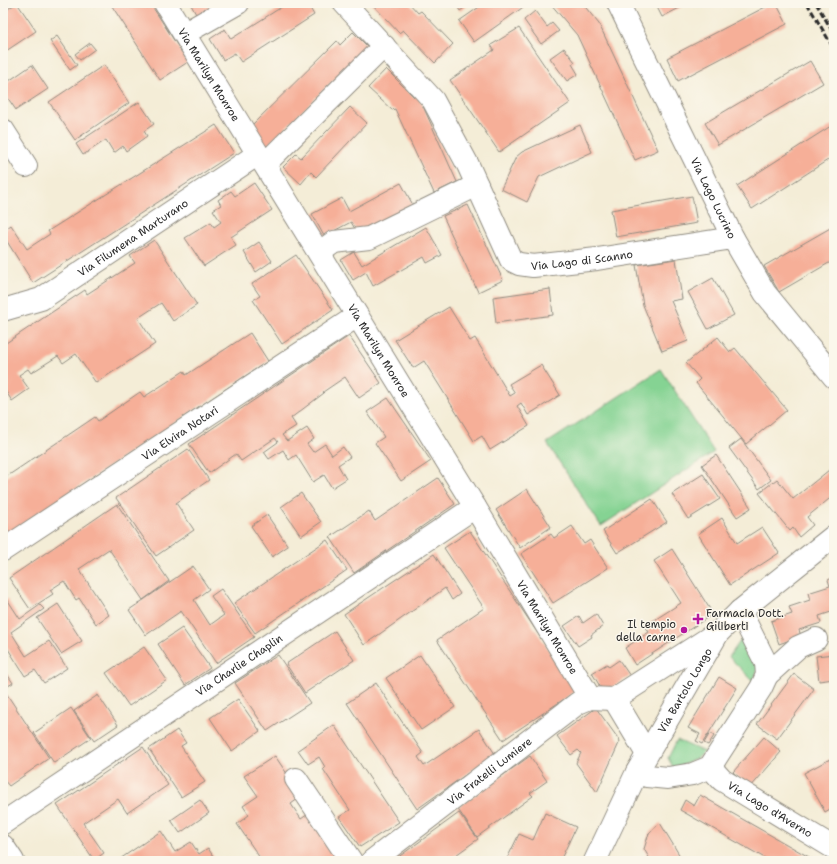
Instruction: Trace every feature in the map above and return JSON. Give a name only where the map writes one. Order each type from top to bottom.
[{"type":"street","name":"Via Marilyn Monroe","points":[[166,3],[264,156],[356,316],[475,507],[590,698]]},
{"type":"street","points":[[194,28],[238,3]]},
{"type":"street","name":"Via Lago di Scanno","points":[[344,3],[433,100],[477,185],[511,260],[519,264],[533,266],[597,259],[733,238]]},
{"type":"street","name":"Via Lago Lucrino","points":[[618,3],[733,238],[766,293],[834,377]]},
{"type":"street","points":[[264,156],[384,46]]},
{"type":"street","points":[[3,130],[26,166]]},
{"type":"street","name":"Via Filumena Marturano","points":[[3,310],[41,298],[264,156]]},
{"type":"street","points":[[327,247],[334,242],[369,238],[477,185]]},
{"type":"street","name":"Via Elvira Notari","points":[[3,550],[356,316]]},
{"type":"street","name":"Via Charlie Chaplin","points":[[3,823],[475,507]]},
{"type":"street","name":"Via Bartolo Longo","points":[[595,861],[642,763],[718,633],[740,611],[834,536]]},
{"type":"street","points":[[740,611],[766,663],[767,675]]},
{"type":"street","points":[[590,698],[614,699],[718,633]]},
{"type":"street","points":[[614,699],[647,776],[668,778],[693,774],[710,767],[761,688],[767,675],[798,647],[826,638]]},
{"type":"street","name":"Via Fratelli Lumiere","points":[[372,861],[578,703],[590,698]]},
{"type":"street","name":"Via Lago d'Averno","points":[[710,767],[722,780],[834,848]]},
{"type":"street","points":[[296,779],[351,861]]},
{"type":"street","points":[[3,846],[13,861]]},
{"type":"green space","points":[[661,369],[714,452],[601,526],[547,443]]},
{"type":"green space","points":[[743,637],[759,667],[753,681],[729,657]]},
{"type":"green space","points":[[677,740],[704,752],[698,758],[674,769],[668,758]]},
{"type":"building","points":[[17,3],[36,31],[3,53],[3,12]]},
{"type":"building","points":[[110,3],[150,3],[188,62],[160,80]]},
{"type":"building","points":[[190,3],[208,3],[212,11],[198,18]]},
{"type":"building","points":[[288,3],[307,3],[314,15],[241,62],[235,53],[223,60],[210,39],[225,29],[231,39]]},
{"type":"building","points":[[371,3],[409,3],[418,13],[421,11],[453,44],[435,63],[403,30],[399,33]]},
{"type":"building","points":[[455,3],[467,3],[468,5],[460,11]]},
{"type":"building","points":[[485,3],[529,3],[474,42],[459,21]]},
{"type":"building","points":[[550,3],[582,3],[599,24],[658,150],[635,160],[577,35]]},
{"type":"building","points":[[655,3],[689,3],[662,17]]},
{"type":"building","points":[[773,3],[776,3],[787,24],[678,81],[667,58]]},
{"type":"building","points":[[535,11],[547,27],[552,23],[559,31],[541,44],[524,20]]},
{"type":"building","points":[[519,28],[570,103],[499,152],[450,80],[494,50],[491,45]]},
{"type":"building","points":[[353,32],[373,52],[354,60],[267,146],[249,128],[337,41],[340,45]]},
{"type":"building","points":[[57,36],[77,65],[70,70],[50,41]]},
{"type":"building","points":[[90,43],[95,49],[80,60],[75,54]]},
{"type":"building","points":[[564,48],[575,62],[572,64],[578,74],[567,81],[550,58]]},
{"type":"building","points":[[810,61],[823,83],[718,145],[705,123]]},
{"type":"building","points":[[32,65],[48,89],[16,110],[3,91],[3,85]]},
{"type":"building","points":[[104,65],[129,103],[75,140],[49,102]]},
{"type":"building","points":[[386,69],[414,97],[418,95],[457,182],[434,193],[395,109],[392,110],[368,88]]},
{"type":"building","points":[[139,102],[154,124],[144,131],[147,136],[126,151],[123,146],[114,153],[106,140],[83,155],[76,144]]},
{"type":"building","points":[[350,107],[367,123],[316,177],[311,172],[301,184],[283,167],[296,154],[301,158]]},
{"type":"building","points":[[834,124],[834,156],[752,209],[737,186]]},
{"type":"building","points":[[216,125],[234,153],[33,283],[3,235],[3,231],[11,225],[27,249],[50,234],[48,231]]},
{"type":"building","points":[[580,125],[592,152],[539,177],[527,202],[501,189],[516,157],[522,152]]},
{"type":"building","points":[[254,183],[272,210],[231,237],[236,245],[204,266],[185,238],[211,222],[214,227],[221,222],[213,210],[221,205],[218,200],[231,191],[235,196]]},
{"type":"building","points":[[401,183],[413,205],[358,234],[351,222],[324,236],[312,214],[342,198],[349,211]]},
{"type":"building","points":[[692,196],[697,223],[616,237],[611,210]]},
{"type":"building","points":[[468,205],[503,280],[478,292],[443,216]]},
{"type":"building","points":[[426,227],[442,255],[427,263],[424,257],[373,286],[366,272],[353,280],[341,260],[354,252],[362,265]]},
{"type":"building","points":[[832,227],[834,230],[834,260],[779,292],[764,266]]},
{"type":"building","points":[[154,240],[197,305],[173,321],[161,303],[138,318],[155,344],[96,383],[76,354],[63,363],[58,356],[31,373],[28,369],[19,375],[29,389],[12,401],[3,387],[3,345],[85,290],[87,294],[135,263],[130,256]]},
{"type":"building","points":[[259,242],[272,261],[256,272],[244,252]]},
{"type":"building","points":[[296,255],[333,310],[282,344],[253,300],[260,296],[252,284]]},
{"type":"building","points":[[676,259],[682,299],[671,301],[688,341],[662,351],[643,305],[636,265]]},
{"type":"building","points":[[713,278],[734,315],[708,329],[688,292]]},
{"type":"building","points":[[550,289],[553,315],[496,323],[493,297]]},
{"type":"building","points":[[449,307],[470,341],[475,338],[510,396],[515,393],[509,384],[541,365],[560,395],[528,415],[521,403],[517,406],[529,426],[490,450],[482,436],[474,441],[424,361],[413,368],[395,340]]},
{"type":"building","points":[[250,333],[268,361],[3,537],[3,479],[95,417],[98,421],[140,392],[144,397],[184,371],[186,375]]},
{"type":"building","points":[[349,336],[381,383],[359,398],[345,377],[323,392],[324,393],[291,418],[296,426],[282,435],[287,441],[307,428],[314,439],[307,444],[313,452],[325,444],[332,455],[343,447],[350,457],[338,465],[346,479],[332,488],[324,475],[313,482],[296,455],[289,460],[283,450],[269,459],[264,452],[278,442],[275,438],[241,461],[236,454],[209,473],[189,444]]},
{"type":"building","points":[[718,337],[730,352],[735,348],[787,410],[746,444],[696,383],[700,379],[686,363]]},
{"type":"building","points":[[388,398],[431,461],[401,481],[375,443],[384,437],[367,412]]},
{"type":"building","points":[[741,439],[771,480],[759,489],[729,448]]},
{"type":"building","points":[[188,449],[209,480],[176,503],[194,530],[156,556],[116,498]]},
{"type":"building","points":[[716,455],[751,508],[737,517],[702,465]]},
{"type":"building","points":[[834,466],[834,495],[807,517],[813,525],[799,537],[793,528],[790,531],[759,493],[777,479],[793,499]]},
{"type":"building","points":[[703,474],[720,499],[688,519],[672,494]]},
{"type":"building","points":[[438,478],[455,504],[354,573],[330,537],[369,511],[375,521]]},
{"type":"building","points":[[527,489],[551,527],[520,548],[496,510]]},
{"type":"building","points":[[301,493],[321,522],[301,536],[281,507]]},
{"type":"building","points":[[652,499],[667,522],[617,553],[603,531]]},
{"type":"building","points":[[117,504],[169,581],[143,600],[109,549],[79,569],[109,615],[96,624],[79,598],[76,600],[64,581],[50,590],[53,594],[30,609],[9,578]]},
{"type":"building","points":[[267,515],[288,546],[272,557],[251,526]]},
{"type":"building","points":[[722,518],[737,543],[762,527],[779,553],[730,585],[698,534]]},
{"type":"building","points":[[572,526],[584,544],[590,540],[608,568],[553,603],[521,554],[551,534],[554,538]]},
{"type":"building","points":[[470,531],[576,691],[503,740],[437,640],[484,608],[444,548]]},
{"type":"building","points":[[327,540],[347,570],[255,633],[234,603]]},
{"type":"building","points":[[672,549],[713,614],[635,665],[625,648],[649,632],[645,626],[681,603],[654,561]]},
{"type":"building","points":[[434,554],[460,594],[452,600],[445,588],[364,645],[344,614]]},
{"type":"building","points":[[193,566],[209,589],[194,600],[210,625],[224,615],[211,596],[221,589],[254,637],[216,663],[181,611],[146,635],[129,610]]},
{"type":"building","points":[[834,577],[834,611],[819,616],[821,623],[799,630],[801,636],[779,644],[771,621],[792,614],[789,607],[810,600],[808,593],[830,586],[828,580]]},
{"type":"building","points":[[7,599],[20,619],[40,605],[44,609],[11,632],[26,656],[49,641],[67,668],[44,683],[35,670],[25,676],[3,641],[3,601]]},
{"type":"building","points":[[58,604],[82,641],[61,654],[37,618]]},
{"type":"building","points":[[596,614],[603,626],[591,635],[592,637],[578,646],[564,626],[579,616],[583,623]]},
{"type":"building","points":[[182,628],[210,668],[185,685],[158,644]]},
{"type":"building","points":[[335,631],[354,660],[305,693],[286,664]]},
{"type":"building","points":[[144,647],[167,680],[129,706],[106,673]]},
{"type":"building","points":[[834,654],[834,679],[819,681],[816,656]]},
{"type":"building","points":[[278,655],[310,703],[267,731],[235,683]]},
{"type":"building","points":[[420,655],[455,707],[421,730],[386,678]]},
{"type":"building","points":[[619,660],[630,676],[604,693],[592,673],[607,664],[609,667]]},
{"type":"building","points":[[3,668],[13,683],[3,689]]},
{"type":"building","points":[[794,674],[814,689],[777,739],[757,724]]},
{"type":"building","points":[[719,677],[737,688],[702,744],[696,741],[700,734],[688,728]]},
{"type":"building","points":[[376,683],[423,753],[418,757],[424,766],[479,729],[495,754],[417,809],[347,703]]},
{"type":"building","points":[[6,693],[49,758],[9,786],[3,779],[3,695]]},
{"type":"building","points":[[98,695],[118,725],[94,741],[74,711]]},
{"type":"building","points":[[238,699],[260,731],[232,751],[210,718]]},
{"type":"building","points":[[71,708],[91,738],[54,763],[34,733]]},
{"type":"building","points":[[596,708],[620,741],[597,792],[576,763],[581,753],[578,750],[571,755],[557,736]]},
{"type":"building","points":[[334,725],[399,822],[360,847],[339,817],[350,810],[323,769],[325,767],[319,757],[308,764],[298,750]]},
{"type":"building","points":[[177,730],[186,743],[181,746],[205,782],[181,797],[149,749]]},
{"type":"building","points":[[710,733],[714,736],[708,745],[704,743]]},
{"type":"building","points":[[764,737],[781,752],[750,788],[733,772]]},
{"type":"building","points":[[143,747],[168,785],[127,813],[118,799],[83,823],[104,853],[94,860],[57,805]]},
{"type":"building","points":[[275,756],[302,796],[291,804],[301,819],[311,812],[338,861],[262,861],[237,824],[249,815],[243,806],[258,796],[244,776]]},
{"type":"building","points":[[530,756],[547,781],[530,793],[533,796],[477,837],[457,808]]},
{"type":"building","points":[[830,759],[834,766],[834,816],[830,809],[825,812],[804,773]]},
{"type":"building","points":[[700,795],[816,861],[770,861],[680,810],[685,800],[694,806]]},
{"type":"building","points":[[200,800],[209,813],[180,833],[171,820]]},
{"type":"building","points":[[459,813],[478,839],[449,860],[450,861],[393,861]]},
{"type":"building","points":[[545,813],[576,827],[560,861],[506,861],[519,834],[533,840]]},
{"type":"building","points":[[660,823],[683,861],[651,861],[644,849],[649,833]]},
{"type":"building","points":[[161,831],[175,852],[191,842],[199,854],[208,848],[216,861],[117,861]]},
{"type":"railway","points":[[807,3],[834,49]]},
{"type":"railway","points":[[816,3],[834,34]]},
{"type":"place","name":"Farmacia Dott. Giliberti","points":[[698,619]]},
{"type":"place","name":"Il tempio della carne","points":[[684,630]]}]
